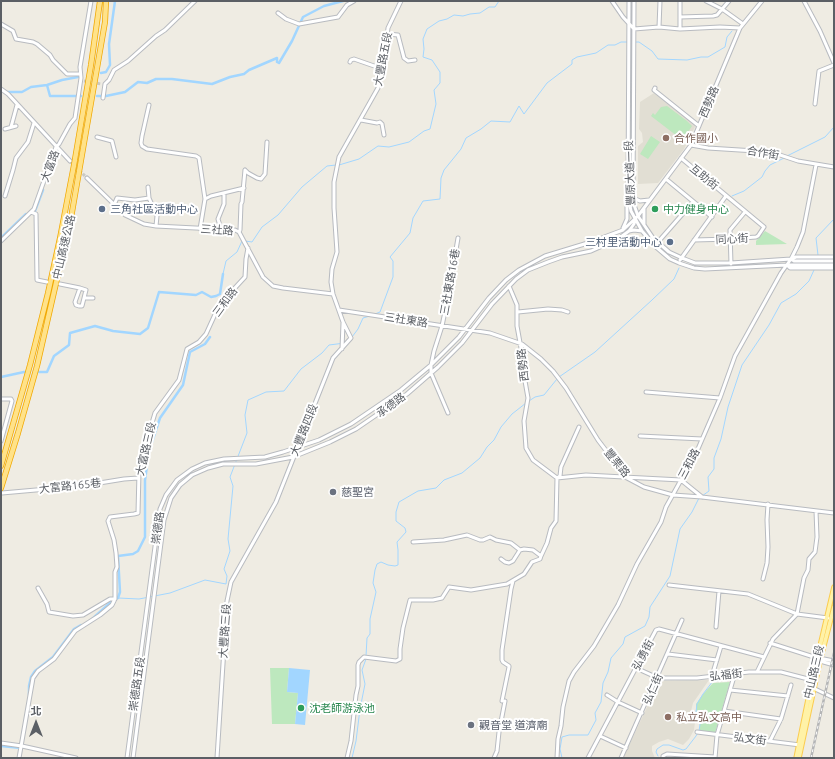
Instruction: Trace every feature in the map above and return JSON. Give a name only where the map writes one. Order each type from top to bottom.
[{"type":"highway","name":"中山高速公路","points":[[1,466],[30,365],[60,238],[91,65],[100,1]]},
{"type":"highway","name":"中山高速公路","points":[[2,490],[37,366],[71,218],[105,22],[106,1]]},
{"type":"highway","points":[[105,22],[109,1]]},
{"type":"main road","name":"中山路三段","points":[[796,758],[815,689],[834,587]]},
{"type":"main road","name":"中山路三段","points":[[829,618],[834,607]]},
{"type":"main road","name":"中山路三段","points":[[799,758],[812,680],[820,659]]},
{"type":"street","name":"大富路","points":[[1,241],[31,212],[56,147],[70,124],[76,118],[82,81],[80,74],[91,1]]},
{"type":"street","points":[[104,98],[103,84],[109,80],[114,70],[128,61],[165,30],[195,1]]},
{"type":"street","points":[[278,13],[286,19],[299,24],[338,17],[347,5],[354,1]]},
{"type":"street","name":"大豐路五段","points":[[340,157],[345,145],[361,120],[378,88],[383,68],[387,34],[392,18],[401,1]]},
{"type":"street","points":[[612,1],[623,17],[634,29],[740,28]]},
{"type":"street","name":"豐原大道一段","points":[[629,1],[628,195],[631,211],[658,242],[669,252],[695,263],[707,264],[791,260],[814,263]]},
{"type":"street","name":"豐原大道一段","points":[[634,1],[633,198],[642,231],[661,252],[678,263],[694,268],[732,268],[814,263]]},
{"type":"street","points":[[659,28],[660,1]]},
{"type":"street","points":[[680,1],[680,29]]},
{"type":"street","points":[[706,1],[722,9],[743,24]]},
{"type":"street","points":[[680,18],[718,15],[729,1]]},
{"type":"street","name":"西勢路","points":[[466,329],[489,298],[506,280],[519,270],[545,256],[619,232],[637,217],[691,145],[740,28],[762,1]]},
{"type":"street","points":[[804,1],[820,30],[834,64],[819,71],[815,104]]},
{"type":"street","points":[[1,24],[12,29],[16,39],[37,44],[50,55],[67,74],[80,74]]},
{"type":"street","points":[[387,34],[398,35],[404,58],[408,61],[416,60]]},
{"type":"street","points":[[350,62],[354,59],[383,68]]},
{"type":"street","points":[[655,88],[654,90],[700,126]]},
{"type":"street","points":[[1,89],[8,94],[70,161]]},
{"type":"street","points":[[11,127],[17,105]]},
{"type":"street","points":[[150,105],[142,136],[142,146],[196,156],[199,158],[205,199],[200,229]]},
{"type":"street","points":[[361,120],[377,123],[380,122],[382,124],[384,135]]},
{"type":"street","points":[[5,196],[14,170],[16,158],[28,142],[34,123]]},
{"type":"street","points":[[5,129],[16,126]]},
{"type":"street","points":[[97,137],[112,140],[116,157]]},
{"type":"street","points":[[239,232],[245,170],[261,179],[266,174],[267,142]]},
{"type":"street","name":"合作街","points":[[691,145],[708,148],[771,152],[798,161],[834,167]]},
{"type":"street","name":"大豐路四段","points":[[270,514],[333,358],[351,338],[343,322],[333,294],[331,275],[336,258],[337,245],[333,195],[335,177],[340,157]]},
{"type":"street","name":"互助街","points":[[681,158],[764,227]]},
{"type":"street","name":"三和路","points":[[557,758],[558,739],[569,681],[594,646],[618,604],[637,564],[661,522],[666,507],[681,480],[691,466],[720,398],[735,356],[781,273],[791,260],[803,232],[816,164]]},
{"type":"street","name":"三社路","points":[[87,178],[125,215],[144,224],[200,229],[235,230],[239,232],[264,277],[273,286],[333,294]]},
{"type":"street","points":[[666,179],[712,216]]},
{"type":"street","points":[[148,187],[149,198],[157,216],[156,226]]},
{"type":"street","points":[[205,199],[211,196],[244,188]]},
{"type":"street","points":[[222,229],[218,219],[224,204],[224,193]]},
{"type":"street","points":[[619,232],[625,224],[628,195]]},
{"type":"street","points":[[678,263],[726,196]]},
{"type":"street","points":[[114,205],[117,198],[135,200],[149,198]]},
{"type":"street","points":[[633,198],[640,201],[649,200]]},
{"type":"street","points":[[658,242],[693,202]]},
{"type":"street","points":[[644,208],[644,226]]},
{"type":"street","points":[[31,212],[36,214],[37,280],[47,282]]},
{"type":"street","points":[[732,268],[730,230],[745,212]]},
{"type":"street","name":"西勢路","points":[[472,330],[492,304],[516,279],[528,270],[562,257],[591,251],[618,239],[629,231],[637,217]]},
{"type":"street","name":"同心街","points":[[694,240],[756,237],[764,227]]},
{"type":"street","points":[[629,231],[642,231]]},
{"type":"street","name":"三社東路16巷","points":[[431,371],[434,351],[442,326],[455,262],[458,238]]},
{"type":"street","name":"三和路","points":[[187,349],[199,342],[206,334],[217,310],[246,277],[246,259],[248,248]]},
{"type":"street","name":"豐原大道一段","points":[[791,260],[796,257],[834,257]]},
{"type":"street","points":[[814,263],[834,261]]},
{"type":"street","points":[[814,263],[834,265]]},
{"type":"street","name":"豐原大道一段","points":[[787,265],[790,268],[834,268]]},
{"type":"street","points":[[60,284],[80,288],[86,290],[82,306],[76,305],[75,302],[80,288]]},
{"type":"street","name":"西勢路","points":[[509,286],[517,305],[519,340],[522,344],[528,398],[524,421],[526,448],[528,454],[533,460],[557,478]]},
{"type":"street","points":[[85,298],[93,298]]},
{"type":"street","name":"三社東路","points":[[339,310],[472,330]]},
{"type":"street","points":[[518,312],[548,310],[562,310],[568,312]]},
{"type":"street","name":"大豐路四段","points":[[342,349],[343,322]]},
{"type":"street","name":"承德路","points":[[296,448],[319,440],[351,424],[401,390],[431,365],[466,329]]},
{"type":"street","name":"承德路","points":[[293,457],[330,442],[356,429],[407,394],[450,355],[472,330]]},
{"type":"street","name":"豐栗路","points":[[472,330],[496,335],[522,344],[541,359],[553,371],[566,388],[598,440],[627,478],[644,487],[673,495],[768,504],[834,513]]},
{"type":"street","name":"大富路三段","points":[[115,599],[115,572],[117,567],[114,540],[108,521],[110,517],[138,513],[138,478],[143,453],[151,426],[155,413],[179,380],[187,349]]},
{"type":"street","points":[[431,371],[448,413]]},
{"type":"street","points":[[646,392],[720,398]]},
{"type":"street","points":[[1,399],[11,399],[12,401],[1,440]]},
{"type":"street","points":[[347,758],[351,741],[359,681],[359,662],[364,657],[396,661],[400,659],[402,635],[409,601],[412,599],[433,600],[442,598],[449,587],[471,590],[507,584],[524,574],[532,562],[540,559],[547,543],[551,528],[556,521],[557,478],[560,476],[562,467],[579,427]]},
{"type":"street","points":[[640,436],[702,439]]},
{"type":"street","name":"崇德路","points":[[146,611],[160,509],[171,487],[184,474],[205,463],[265,457],[296,448]]},
{"type":"street","name":"崇德路","points":[[152,612],[164,520],[171,498],[180,485],[192,475],[208,468],[224,464],[256,464],[293,457]]},
{"type":"street","points":[[557,478],[586,475],[681,480],[702,497]]},
{"type":"street","name":"大富路165巷","points":[[2,490],[80,486],[138,478]]},
{"type":"street","points":[[763,579],[767,563],[768,504]]},
{"type":"street","points":[[757,672],[770,643],[798,614],[809,559],[815,552],[817,537],[816,511]]},
{"type":"street","name":"大豐路三段","points":[[217,758],[228,590],[231,582],[270,514]]},
{"type":"street","points":[[413,542],[444,540],[467,535],[480,540],[490,537],[496,540],[512,543],[520,550]]},
{"type":"street","points":[[501,559],[510,563],[520,550],[528,548],[541,556]]},
{"type":"street","points":[[494,758],[497,752],[509,666],[502,662],[502,650],[513,581]]},
{"type":"street","points":[[669,584],[748,594],[798,614],[829,618]]},
{"type":"street","points":[[38,588],[47,604],[49,612],[66,615],[79,616],[110,600],[115,599]]},
{"type":"street","points":[[716,627],[719,591]]},
{"type":"street","points":[[19,758],[33,678],[38,671],[54,659],[75,631],[100,615],[112,605],[115,599]]},
{"type":"street","name":"崇德路五段","points":[[127,758],[146,611]]},
{"type":"street","name":"崇德路五段","points":[[133,758],[152,612]]},
{"type":"street","name":"弘仁街","points":[[621,758],[658,678],[682,620]]},
{"type":"street","name":"弘勇街","points":[[588,758],[656,630],[659,629],[764,657]]},
{"type":"street","points":[[770,643],[834,665]]},
{"type":"street","points":[[712,676],[721,646]]},
{"type":"street","points":[[668,654],[717,660]]},
{"type":"street","points":[[820,659],[834,660]]},
{"type":"street","name":"弘福街","points":[[636,668],[658,678],[697,678],[735,673],[781,672],[816,681]]},
{"type":"street","points":[[663,758],[663,756],[667,754],[715,758],[717,735],[735,673]]},
{"type":"street","points":[[770,741],[781,719],[791,685]]},
{"type":"street","points":[[815,689],[834,698]]},
{"type":"street","points":[[730,690],[788,696]]},
{"type":"street","points":[[607,695],[642,713]]},
{"type":"street","points":[[724,711],[781,719]]},
{"type":"street","name":"弘文街","points":[[698,732],[800,745]]},
{"type":"street","points":[[600,736],[626,748]]},
{"type":"street","points":[[1,743],[76,758]]},
{"type":"shaded area","name":"合作國小","points":[[654,93],[696,125],[684,149],[658,183],[638,184],[638,146],[643,142],[642,133],[639,129],[640,102]]},
{"type":"shaded area","name":"私立弘文高中","points":[[709,680],[693,703],[691,711],[695,722],[694,730],[689,739],[683,745],[668,739],[652,746],[652,751],[655,758],[623,758],[658,684],[664,681]]},
{"type":"green space","points":[[667,106],[692,126],[686,135],[681,137],[677,136],[651,116],[653,113],[655,115],[661,107]]},
{"type":"green space","points":[[651,136],[660,142],[648,159],[640,154]]},
{"type":"green space","points":[[765,231],[787,244],[756,245],[756,241]]},
{"type":"green space","points":[[270,668],[289,668],[287,692],[298,693],[295,724],[272,724]]},
{"type":"green space","points":[[730,682],[715,733],[699,731],[700,724],[696,704],[713,683]]},
{"type":"water","name":"沈老師游泳池","points":[[289,668],[310,670],[305,725],[295,724],[298,693],[287,692]]},
{"type":"waterway","points":[[101,73],[106,72],[110,65],[109,44],[115,1]]},
{"type":"waterway","points":[[106,96],[125,92],[138,82],[147,83],[156,79],[172,79],[212,84],[230,77],[244,74],[249,70],[277,58],[277,62],[279,63],[292,41],[303,17],[324,6],[343,1]]},
{"type":"waterway","points":[[339,165],[359,159],[378,146],[389,147],[409,142],[424,131],[430,129],[436,104],[434,90],[440,83],[440,72],[432,60],[423,57],[423,39],[427,29],[439,21],[454,15],[463,16],[480,13],[489,7],[495,7],[499,1]]},
{"type":"waterway","points":[[630,42],[639,42],[652,51],[658,59],[687,60],[708,57],[725,47],[727,37],[732,31]]},
{"type":"waterway","points":[[375,314],[380,312],[393,277],[393,261],[390,257],[410,233],[413,218],[423,201],[440,199],[441,178],[444,170],[461,149],[466,138],[491,121],[510,122],[519,106],[524,114],[547,83],[572,64],[572,60],[577,57],[596,53],[608,45],[627,42]]},
{"type":"waterway","points":[[8,92],[22,92],[31,87],[47,85],[78,77]]},
{"type":"waterway","points":[[47,85],[50,96],[81,96]]},
{"type":"waterway","points":[[97,96],[102,96]]},
{"type":"waterway","points":[[787,156],[825,137],[834,127]]},
{"type":"waterway","points":[[732,196],[744,191],[762,177],[770,165],[784,158]]},
{"type":"waterway","points":[[245,241],[252,242],[262,227],[278,215],[302,187],[327,166],[336,165]]},
{"type":"waterway","points":[[32,211],[35,211],[43,190]]},
{"type":"waterway","points":[[1,238],[26,214]]},
{"type":"waterway","points":[[818,255],[816,238],[834,219]]},
{"type":"waterway","points":[[223,274],[226,261],[237,252],[242,241]]},
{"type":"waterway","points":[[559,377],[595,352],[674,279],[679,268]]},
{"type":"waterway","points":[[702,496],[709,491],[708,477],[714,469],[714,458],[721,439],[728,407],[742,365],[769,325],[781,303],[796,294],[809,281],[814,270]]},
{"type":"waterway","points":[[39,372],[47,372],[54,356],[69,345],[70,333],[95,326],[113,331],[140,334],[148,328],[159,292],[196,295],[202,292],[211,297],[216,296],[220,294],[223,274]]},
{"type":"waterway","points":[[352,337],[363,318],[370,316]]},
{"type":"waterway","points":[[91,620],[111,602],[118,598],[120,592],[118,556],[133,554],[138,551],[145,537],[145,480],[149,451],[160,418],[183,385],[190,352],[205,344],[210,337]]},
{"type":"waterway","points":[[118,598],[139,599],[170,593],[205,580],[226,584],[227,576],[224,569],[230,551],[228,539],[233,486],[230,477],[247,433],[245,415],[248,400],[266,392],[284,391],[301,369],[322,353],[329,345],[345,343]]},
{"type":"waterway","points":[[1,377],[24,372]]},
{"type":"waterway","points":[[529,401],[535,397],[544,395],[557,379]]},
{"type":"waterway","points":[[366,656],[367,638],[370,634],[370,619],[376,592],[373,583],[375,570],[377,564],[381,562],[388,565],[398,565],[397,542],[406,532],[405,528],[396,521],[396,512],[399,502],[418,491],[436,488],[444,480],[462,473],[480,458],[487,447],[494,440],[501,427],[512,414],[526,403]]},
{"type":"waterway","points":[[562,758],[560,749],[562,737],[569,735],[588,735],[596,720],[595,713],[601,702],[603,683],[608,672],[611,658],[623,644],[625,637],[645,626],[649,617],[650,607],[670,576],[680,529],[692,512],[699,498]]},
{"type":"waterway","points":[[29,695],[31,677],[35,671],[53,657],[74,629],[81,625]]},
{"type":"waterway","points":[[352,758],[365,684],[362,670],[366,659]]},
{"type":"waterway","points":[[658,756],[656,752],[657,749],[663,745],[669,745],[683,750],[686,749],[699,731],[700,724],[696,712],[697,704],[713,681],[726,680]]},
{"type":"waterway","points":[[1,746],[21,748]]},
{"type":"tunnel","points":[[84,81],[101,84]]},
{"type":"tunnel","points":[[70,161],[87,178]]},
{"type":"railway","points":[[811,758],[834,653]]},
{"type":"place","name":"合作國小","points":[[666,138]]},
{"type":"place","name":"三角社區活動中心","points":[[102,209]]},
{"type":"place","name":"中力健身中心","points":[[655,209]]},
{"type":"place","name":"三村里活動中心","points":[[670,242]]},
{"type":"place","name":"慈聖宮","points":[[333,492]]},
{"type":"place","name":"沈老師游泳池","points":[[301,708]]},
{"type":"place","name":"私立弘文高中","points":[[668,717]]},
{"type":"place","name":"觀音堂 道濟廟","points":[[471,725]]}]
